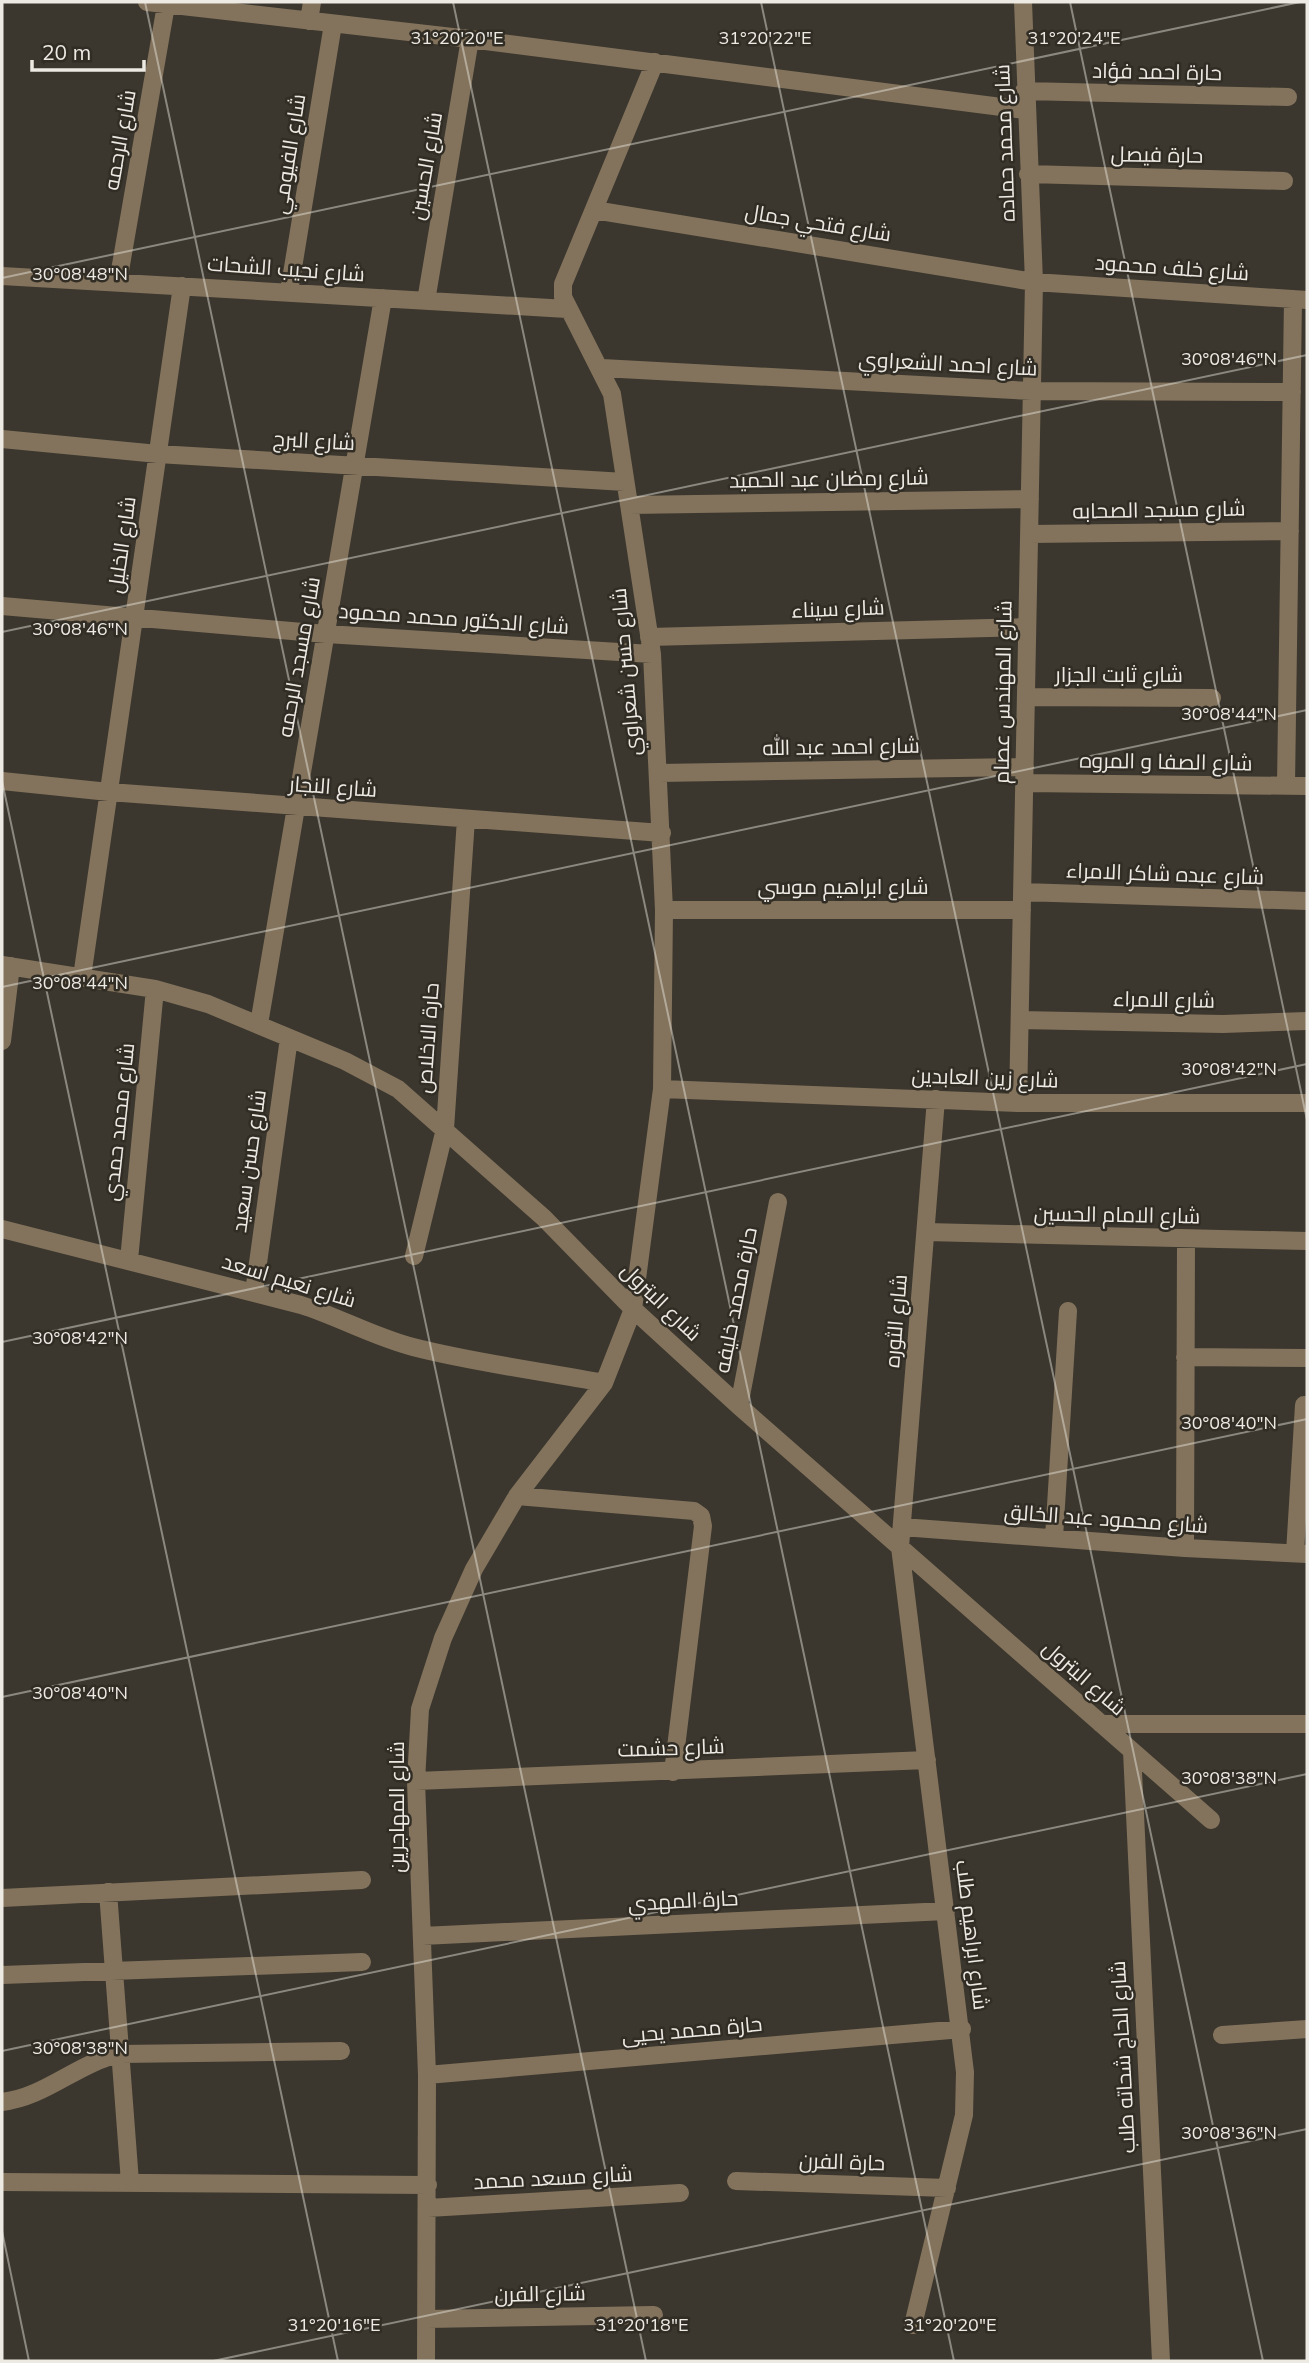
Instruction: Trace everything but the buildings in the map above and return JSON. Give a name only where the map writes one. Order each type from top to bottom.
[{"type":"street","points":[[147,2],[470,39],[1025,110]]},
{"type":"street","points":[[309,20],[312,2]]},
{"type":"street","name":"شارع محمد حماده","points":[[1023,2],[1024,91],[1034,282]]},
{"type":"street","name":"شارع الرحمه","points":[[118,282],[166,5]]},
{"type":"street","name":"شارع الفيومي","points":[[289,292],[333,24]]},
{"type":"street","name":"شارع الحسين","points":[[426,301],[470,39]]},
{"type":"street","points":[[567,309],[563,284],[655,62]]},
{"type":"street","name":"حارة احمد فؤاد","points":[[1024,91],[1288,97]]},
{"type":"street","name":"حارة فيصل","points":[[1028,174],[1284,181]]},
{"type":"street","name":"شارع فتحي جمال","points":[[594,210],[1034,282]]},
{"type":"street","name":"شارع نجيب الشحات","points":[[2,276],[567,309]]},
{"type":"street","name":"شارع خلف محمود","points":[[1034,282],[1300,299]]},
{"type":"street","name":"شارع المهندس عصام","points":[[1018,1103],[1034,282]]},
{"type":"street","name":"شارع الخليل","points":[[82,977],[183,286]]},
{"type":"street","name":"شارع مسجد الرحمه","points":[[259,1024],[383,298]]},
{"type":"street","points":[[1286,785],[1292,392],[1300,299]]},
{"type":"street","name":"شارع حسن شعراوي","points":[[567,309],[602,368],[612,394],[651,645],[664,910],[662,1088],[633,1309]]},
{"type":"street","name":"شارع احمد الشعراوي","points":[[602,368],[1032,391],[1292,392]]},
{"type":"street","name":"شارع البرج","points":[[2,439],[158,454],[625,482]]},
{"type":"street","name":"شارع رمضان عبد الحميد","points":[[629,505],[1030,499]]},
{"type":"street","name":"شارع مسجد الصحابه","points":[[1029,534],[1290,531]]},
{"type":"street","name":"شارع الدكتور محمد محمود","points":[[2,606],[326,634],[651,645]]},
{"type":"street","name":"شارع سيناء","points":[[651,645],[1027,627]]},
{"type":"street","name":"شارع ثابت الجزار","points":[[1026,697],[1212,698]]},
{"type":"street","name":"شارع احمد عبد الله","points":[[659,773],[1024,775]]},
{"type":"street","name":"شارع الصفا و المروه","points":[[1024,775],[1307,786]]},
{"type":"street","name":"شارع النجار","points":[[2,781],[296,807],[662,833]]},
{"type":"street","name":"حارة الاخلاص","points":[[414,1256],[445,1129],[466,819]]},
{"type":"street","name":"شارع عبده شاكر الامراء","points":[[1022,901],[1307,901]]},
{"type":"street","name":"شارع ابراهيم موسي","points":[[664,910],[1022,901]]},
{"type":"street","points":[[2,1041],[6,966]]},
{"type":"street","name":"شارع البترول","points":[[6,966],[155,989],[259,1024],[345,1061],[398,1089],[544,1218],[633,1309],[738,1406],[1211,1820]]},
{"type":"street","name":"شارع محمد حمدي","points":[[129,1260],[155,989]]},
{"type":"street","name":"شارع الامراء","points":[[1020,1020],[1223,1024],[1307,1021]]},
{"type":"street","name":"شارع حسن سعيد","points":[[254,1292],[289,1038]]},
{"type":"street","name":"شارع زين العابدين","points":[[662,1088],[1018,1103],[1307,1103]]},
{"type":"street","name":"شارع الثوره","points":[[900,1547],[936,1099]]},
{"type":"street","name":"حارة محمد خليفه","points":[[738,1406],[778,1202]]},
{"type":"street","name":"شارع نعيم اسعد","points":[[2,1229],[254,1292],[341,1317],[378,1335],[412,1347],[604,1383]]},
{"type":"street","name":"شارع الامام الحسين","points":[[926,1232],[1307,1241]]},
{"type":"street","points":[[1185,1548],[1186,1240]]},
{"type":"street","name":"شارع المهاجرين","points":[[426,2361],[427,2075],[416,1781],[420,1709],[443,1638],[474,1569],[517,1496],[604,1383],[633,1309]]},
{"type":"street","points":[[1054,1538],[1068,1311]]},
{"type":"street","points":[[1185,1357],[1307,1358]]},
{"type":"street","points":[[1301,1553],[1304,1405]]},
{"type":"street","points":[[517,1496],[694,1511],[701,1516],[703,1526],[673,1772]]},
{"type":"street","name":"شارع محمود عبد الخالق","points":[[902,1527],[1185,1548],[1301,1553]]},
{"type":"street","name":"شارع ابراهيم طلب","points":[[900,1547],[962,2029],[965,2072],[964,2115],[913,2325]]},
{"type":"street","points":[[1101,1724],[1307,1724]]},
{"type":"street","name":"شارع الحاج شحاته طلب","points":[[1132,1751],[1161,2361]]},
{"type":"street","name":"شارع حشمت","points":[[416,1781],[927,1760]]},
{"type":"street","points":[[2,1898],[362,1880]]},
{"type":"street","points":[[108,1892],[130,2182]]},
{"type":"street","name":"حارة المهدي","points":[[422,1936],[946,1911]]},
{"type":"street","points":[[2,1975],[362,1962]]},
{"type":"street","name":"حارة محمد يحيى","points":[[427,2075],[962,2029]]},
{"type":"street","points":[[1222,2035],[1307,2029]]},
{"type":"street","points":[[2,2102],[35,2095],[92,2062],[120,2054],[341,2051]]},
{"type":"street","name":"حارة الفرن","points":[[736,2181],[947,2188]]},
{"type":"street","points":[[2,2182],[428,2185]]},
{"type":"street","name":"شارع مسعد محمد","points":[[428,2208],[680,2193]]},
{"type":"street","name":"شارع الفرن","points":[[427,2319],[654,2315]]}]
